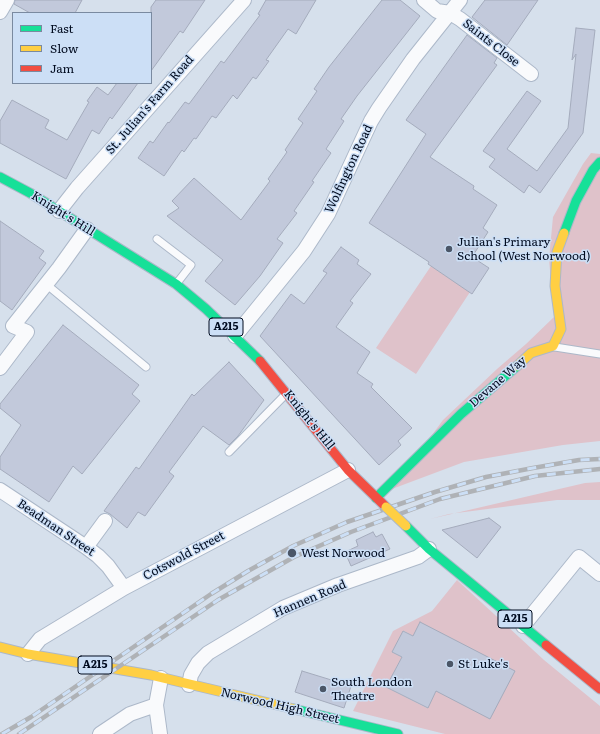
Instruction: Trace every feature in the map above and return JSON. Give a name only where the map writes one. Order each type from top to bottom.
[{"type":"main road","points":[[553,346],[561,329],[555,286],[557,252],[576,201],[593,170],[600,162]]},
{"type":"main road","name":"Knight's Hill","points":[[0,177],[30,193],[176,284],[206,309],[236,336],[288,393],[348,470],[429,550],[600,689]]},
{"type":"main road","name":"Devane Way","points":[[376,498],[461,414],[531,353],[553,346]]},
{"type":"main road","name":"A215","points":[[0,647],[28,654],[161,678]]},
{"type":"main road","name":"Norwood High Street","points":[[161,678],[366,730],[398,734]]},
{"type":"street","points":[[0,12],[6,0]]},
{"type":"street","name":"St. Julian's Farm Road","points":[[59,211],[87,176],[244,0]]},
{"type":"street","name":"Saints Close","points":[[424,0],[437,11],[450,13],[460,19],[531,74]]},
{"type":"street","name":"Wolfington Road","points":[[236,336],[312,240],[331,207],[371,120],[413,59],[460,0]]},
{"type":"street","points":[[0,368],[27,332],[13,326],[87,229]]},
{"type":"street","name":"Cotswold Street","points":[[28,654],[40,639],[124,588],[348,470]]},
{"type":"street","name":"Beadman Street","points":[[0,490],[86,547],[108,566],[124,588]]},
{"type":"street","points":[[86,547],[105,521]]},
{"type":"street","name":"Hannen Road","points":[[189,684],[191,675],[198,663],[208,653],[283,608],[418,557],[429,550]]},
{"type":"street","points":[[523,626],[579,557],[600,574]]},
{"type":"street","points":[[160,734],[156,705],[161,678]]},
{"type":"street","points":[[100,734],[130,714],[156,705]]},
{"type":"lane","points":[[157,239],[191,265],[176,284]]},
{"type":"lane","points":[[46,284],[146,367]]},
{"type":"lane","points":[[553,346],[600,354]]},
{"type":"lane","points":[[228,452],[288,393]]},
{"type":"shaded area","points":[[591,153],[600,154],[600,441],[563,445],[464,462],[392,489],[443,420],[554,317],[549,259],[553,217],[583,164]]},
{"type":"shaded area","points":[[431,266],[470,292],[416,374],[376,348]]},
{"type":"shaded area","points":[[600,482],[600,500],[557,500],[455,513],[585,483]]},
{"type":"shaded area","points":[[457,580],[544,660],[600,706],[600,734],[445,734],[353,711],[393,631],[432,611]],"holes":[[[404,631],[413,636],[436,691],[427,708],[386,687],[402,657],[392,652]]]},
{"type":"building","points":[[15,0],[82,0],[76,12],[28,12],[14,4]]},
{"type":"building","points":[[156,0],[205,0],[183,33],[180,31],[152,70],[152,12],[151,7]]},
{"type":"building","points":[[266,0],[316,0],[296,34],[288,29],[266,60],[269,61],[256,79],[253,77],[237,99],[233,95],[216,118],[212,116],[196,139],[194,138],[184,152],[182,150],[164,176],[138,158],[150,141],[153,143],[185,102],[189,104],[221,61],[224,63],[260,15],[258,14]]},
{"type":"building","points":[[382,0],[400,0],[420,16],[357,96],[341,119],[344,121],[326,149],[331,153],[312,181],[314,182],[294,211],[297,213],[277,239],[283,243],[260,276],[235,305],[205,281],[223,260],[167,216],[179,208],[172,201],[194,178],[241,220],[270,181],[268,179],[287,152],[285,150],[303,123],[298,119],[317,91],[314,89],[329,67]]},
{"type":"building","points":[[485,0],[538,0],[507,45],[472,17]]},
{"type":"building","points":[[576,28],[595,30],[583,133],[540,193],[529,185],[524,193],[489,167],[495,159],[483,151],[527,91],[541,101],[507,149],[537,171],[568,128],[576,54],[572,60]]},
{"type":"building","points":[[467,35],[497,58],[494,63],[497,65],[430,157],[474,186],[473,189],[497,205],[483,228],[488,232],[472,257],[489,268],[472,294],[428,264],[429,262],[369,223],[426,134],[406,120]]},
{"type":"building","points":[[116,84],[137,84],[112,119],[110,117],[99,134],[92,130],[66,179],[0,143],[0,121],[12,100],[49,120],[45,128],[67,140],[89,102],[87,101],[97,87],[108,95]]},
{"type":"building","points":[[0,221],[44,251],[39,258],[46,263],[12,310],[0,301]]},
{"type":"building","points":[[341,247],[359,260],[357,264],[371,274],[350,301],[353,303],[336,327],[370,352],[357,373],[373,384],[371,387],[412,428],[398,441],[401,445],[379,465],[260,336],[291,294],[304,304],[327,273],[323,271]]},
{"type":"building","points":[[63,325],[139,385],[132,394],[140,401],[82,474],[73,466],[49,502],[0,469],[0,457],[21,425],[0,408],[0,404]]},
{"type":"building","points":[[229,362],[264,400],[238,436],[229,445],[203,426],[169,472],[174,476],[145,516],[138,512],[127,528],[104,511],[136,467],[139,469],[192,394],[194,396]]},
{"type":"building","points":[[489,518],[501,527],[477,558],[442,530]]},
{"type":"building","points":[[373,532],[376,537],[382,534],[390,549],[351,566],[345,552],[358,546],[356,540]]},
{"type":"building","name":"St Luke's","points":[[420,622],[515,671],[490,719],[436,691],[428,708],[386,687],[402,657],[392,652],[403,631],[413,636]]},
{"type":"building","name":"South London Theatre","points":[[302,671],[351,686],[344,708],[295,692]]},
{"type":"railway","points":[[2,734],[31,717],[211,594],[293,546],[347,522],[435,492],[486,477],[579,460],[600,459]]},
{"type":"railway","points":[[19,734],[218,600],[294,557],[351,532],[440,499],[535,476],[600,469]]},
{"type":"traffic: fast","points":[[564,233],[576,201],[593,170],[600,162]]},
{"type":"traffic: fast","points":[[0,177],[30,193],[176,284],[206,309],[260,361]]},
{"type":"traffic: fast","points":[[376,498],[461,414],[517,366]]},
{"type":"traffic: fast","points":[[406,526],[429,549],[546,645]]},
{"type":"traffic: fast","points":[[294,709],[398,734]]},
{"type":"traffic: slow","points":[[517,366],[531,353],[553,346],[561,329],[555,286],[557,252],[564,233]]},
{"type":"traffic: slow","points":[[386,507],[406,526]]},
{"type":"traffic: slow","points":[[0,647],[28,654],[151,675],[294,709]]},
{"type":"traffic: jam","points":[[260,361],[348,470],[386,507]]},
{"type":"traffic: jam","points":[[546,645],[600,689]]},
{"type":"place","name":"Julian's Primary School (West Norwood)","points":[[449,249]]},
{"type":"place","name":"West Norwood","points":[[292,553]]},
{"type":"place","name":"St Luke's","points":[[450,664]]},
{"type":"place","name":"South London Theatre","points":[[323,689]]}]
